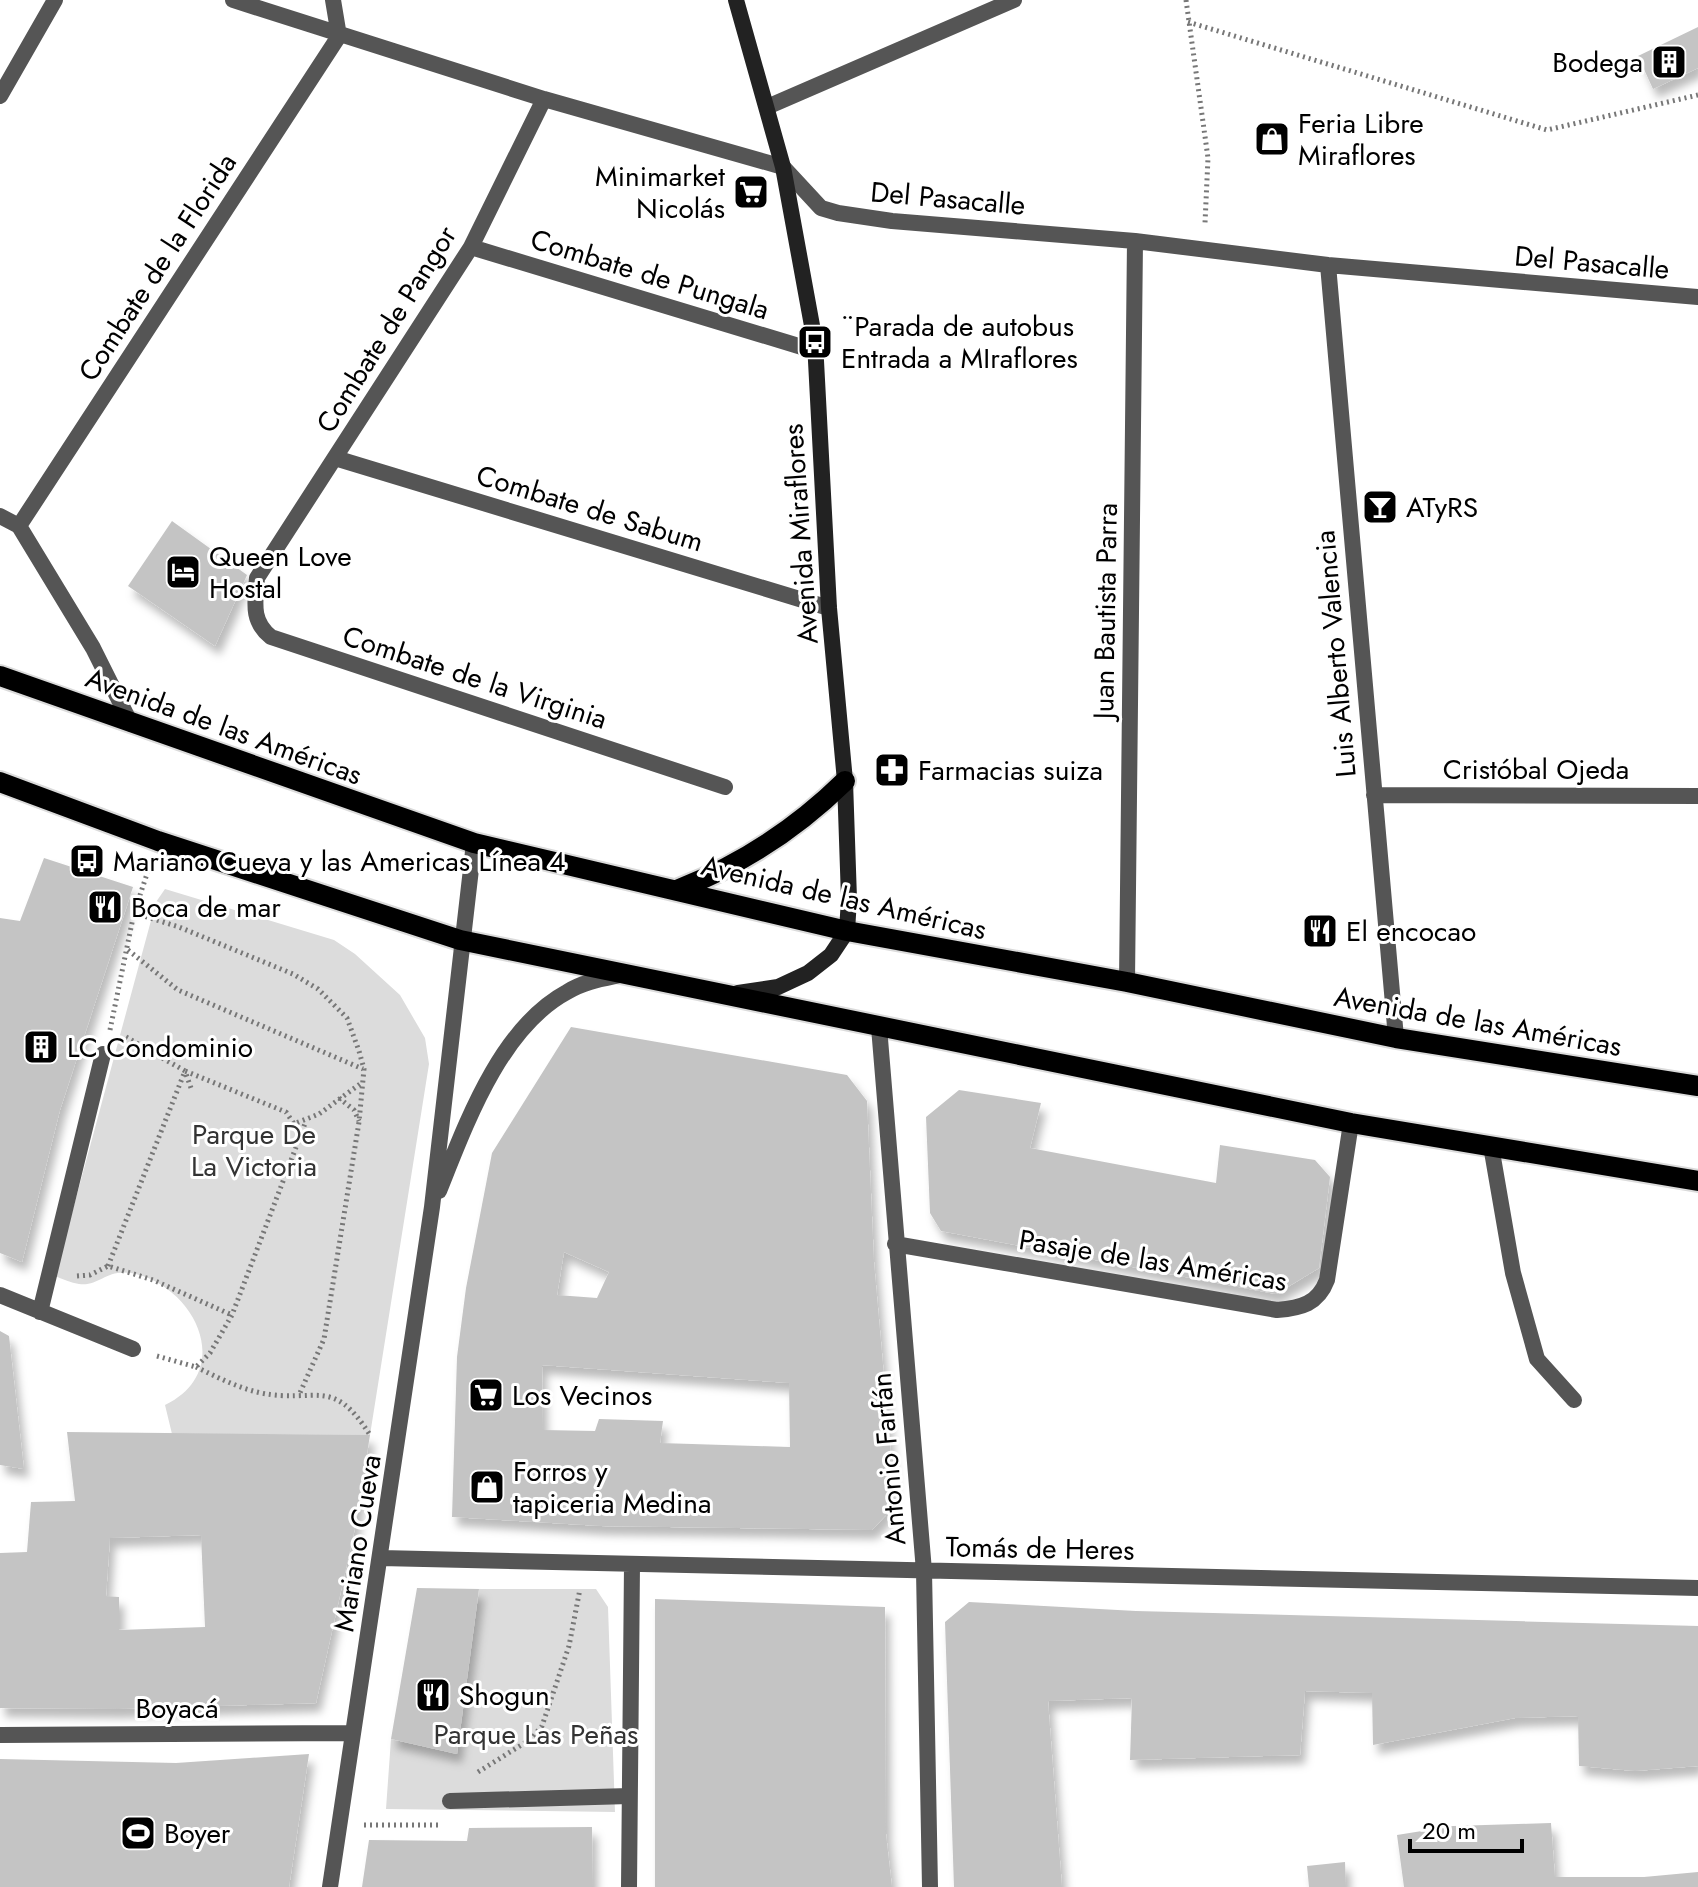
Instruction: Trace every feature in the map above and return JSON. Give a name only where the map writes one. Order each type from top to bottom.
[{"type":"main road","name":"Avenida de las Américas","points":[[0,676],[474,843],[847,931],[1127,982],[1396,1038],[1698,1086]]},
{"type":"main road","points":[[679,889],[720,873],[777,840],[845,781]]},
{"type":"main road","points":[[0,782],[158,841],[460,940],[1351,1123],[1698,1181]]},
{"type":"street","points":[[0,96],[55,0]]},
{"type":"street","points":[[233,0],[544,99],[783,167]]},
{"type":"street","points":[[333,0],[339,36]]},
{"type":"street","name":"Avenida Miraflores","points":[[736,0],[783,167],[815,351],[829,608],[845,781],[849,899],[847,931]]},
{"type":"street","points":[[767,107],[1014,0]]},
{"type":"street","name":"Combate de la Florida","points":[[19,526],[339,36]]},
{"type":"street","name":"Combate de Pangor","points":[[257,578],[471,247],[544,99]]},
{"type":"street","name":"Del Pasacalle","points":[[783,167],[821,208],[892,221],[1135,241],[1328,265],[1698,297]]},
{"type":"street","name":"Juan Bautista Parra","points":[[1127,982],[1135,241]]},
{"type":"street","name":"Combate de Pungala","points":[[471,247],[815,351]]},
{"type":"street","name":"Luis Alberto Valencia","points":[[1328,265],[1396,1038]]},
{"type":"street","name":"Combate de Sabum","points":[[335,458],[829,608]]},
{"type":"street","points":[[0,516],[19,526],[93,648],[131,724]]},
{"type":"street","name":"Combate de la Virginia","points":[[257,578],[255,614],[259,627],[271,637],[725,787]]},
{"type":"street","name":"Cristóbal Ojeda","points":[[1374,795],[1698,796]]},
{"type":"street","name":"Mariano Cueva","points":[[330,1887],[432,1207],[460,940],[474,843]]},
{"type":"street","points":[[728,995],[778,987],[808,973],[831,955],[847,931]]},
{"type":"street","name":"Mariano Cueva","points":[[432,1207],[471,1112],[507,1049],[547,1004],[591,981],[628,974]]},
{"type":"street","name":"Antonio Farfán","points":[[879,1027],[924,1571],[930,1887]]},
{"type":"street","points":[[40,1312],[103,1054]]},
{"type":"street","name":"Pasaje de las Américas","points":[[895,1244],[1277,1310],[1298,1308],[1322,1294],[1327,1280],[1351,1123]]},
{"type":"street","points":[[1491,1146],[1513,1273],[1537,1359],[1574,1400]]},
{"type":"street","points":[[0,1295],[133,1349]]},
{"type":"street","name":"Tomás de Heres","points":[[381,1558],[1698,1588]]},
{"type":"street","points":[[629,1887],[632,1565]]},
{"type":"street","name":"Boyacá","points":[[0,1735],[353,1733]]},
{"type":"street","points":[[450,1801],[629,1796]]},
{"type":"path","points":[[1186,0],[1208,158],[1203,248]]},
{"type":"path","points":[[1188,22],[1547,130],[1698,95]]},
{"type":"path","points":[[103,1054],[134,913],[158,841]]},
{"type":"path","points":[[134,913],[179,927],[293,974],[318,989],[347,1018],[364,1069],[360,1083],[359,1122],[324,1339],[299,1395]]},
{"type":"path","points":[[128,950],[178,990],[364,1069]]},
{"type":"path","points":[[112,1022],[120,1034],[185,1071],[286,1112],[294,1124]]},
{"type":"path","points":[[185,1071],[191,1088]]},
{"type":"path","points":[[54,1253],[67,1258],[64,1272],[73,1276],[90,1275],[108,1266],[185,1071]]},
{"type":"path","points":[[286,1127],[306,1121],[360,1083]]},
{"type":"path","points":[[339,1098],[354,1110],[359,1122]]},
{"type":"path","points":[[196,1367],[210,1353],[232,1315],[306,1121]]},
{"type":"path","points":[[108,1266],[153,1280],[232,1315]]},
{"type":"path","points":[[133,1349],[196,1367],[258,1392],[328,1395],[340,1400],[370,1435],[398,1440]]},
{"type":"path","points":[[339,1825],[436,1826],[443,1820],[457,1785],[538,1733],[569,1646],[578,1592],[584,1583]]},
{"type":"green space","name":"Parque De La Victoria","points":[[165,889],[334,940],[355,954],[400,995],[425,1038],[429,1064],[370,1435],[172,1434],[165,1405],[185,1391],[198,1374],[202,1356],[200,1336],[193,1318],[163,1286],[143,1276],[113,1274],[79,1284],[55,1276],[156,902]]},
{"type":"green space","name":"Parque Las Peñas","points":[[479,1589],[596,1589],[608,1607],[615,1812],[386,1809],[391,1739],[457,1754]]},
{"type":"building","name":"Bodega","points":[[1698,27],[1698,68],[1653,89],[1638,56]]},
{"type":"building","points":[[172,521],[247,575],[215,646],[128,586]]},
{"type":"building","points":[[44,858],[133,887],[60,1110],[22,1262],[0,1253],[0,918],[20,921]]},
{"type":"building","points":[[571,1027],[847,1075],[867,1101],[874,1262],[893,1478],[887,1514],[872,1530],[601,1526],[452,1517],[457,1357],[466,1288],[492,1153]],"holes":[[[564,1252],[609,1272],[597,1298],[557,1295]],[[542,1365],[789,1383],[790,1447],[660,1443],[663,1421],[599,1419],[595,1431],[543,1430]]]},
{"type":"building","points":[[959,1090],[1041,1103],[1030,1148],[1216,1183],[1220,1145],[1315,1160],[1330,1177],[1319,1268],[1276,1294],[941,1231],[930,1213],[926,1117]]},
{"type":"building","points":[[0,1331],[9,1336],[24,1469],[0,1465]]},
{"type":"building","points":[[67,1432],[370,1435],[355,1528],[316,1703],[118,1709],[0,1708],[0,1553],[27,1552],[31,1502],[75,1501]],"holes":[[[201,1535],[205,1627],[119,1630],[119,1597],[106,1596],[110,1538]]]},
{"type":"building","points":[[417,1588],[479,1589],[457,1754],[391,1739]]},
{"type":"building","points":[[655,1599],[885,1607],[886,1834],[892,1887],[655,1887]]},
{"type":"building","points":[[969,1602],[1136,1611],[1698,1626],[1698,1766],[1635,1771],[1579,1766],[1578,1716],[1515,1718],[1373,1745],[1372,1693],[1305,1691],[1300,1755],[1130,1760],[1132,1698],[1048,1701],[1062,1887],[954,1887],[945,1622]]},
{"type":"building","points":[[309,1754],[289,1887],[0,1887],[0,1759],[176,1763]]},
{"type":"building","points":[[1551,1823],[1555,1877],[1644,1877],[1698,1872],[1698,1887],[1404,1887],[1397,1835],[1453,1826]]},
{"type":"building","points":[[592,1827],[593,1887],[362,1887],[369,1840],[467,1841],[469,1828]]},
{"type":"building","points":[[1345,1862],[1346,1887],[1309,1887],[1307,1866]]},
{"type":"place","name":"Bodega","points":[[1669,62]]},
{"type":"place","name":"Feria Libre Miraflores","points":[[1272,139]]},
{"type":"place","name":"Minimarket Nicolás","points":[[751,192]]},
{"type":"place","name":"¨Parada de autobus Entrada a MIraflores","points":[[815,342]]},
{"type":"place","name":"ATyRS","points":[[1380,507]]},
{"type":"place","name":"Queen Love Hostal","points":[[183,572]]},
{"type":"place","name":"Farmacias suiza","points":[[892,770]]},
{"type":"place","name":"Mariano Cueva y las Americas Línea 4","points":[[87,861]]},
{"type":"place","name":"Boca de mar","points":[[105,907]]},
{"type":"place","name":"El encocao","points":[[1320,931]]},
{"type":"place","name":"LC Condominio","points":[[41,1047]]},
{"type":"place","name":"Los Vecinos","points":[[486,1395]]},
{"type":"place","name":"Forros y tapiceria Medina","points":[[487,1487]]},
{"type":"place","name":"Shogun","points":[[433,1695]]},
{"type":"place","name":"Boyer","points":[[138,1833]]}]
